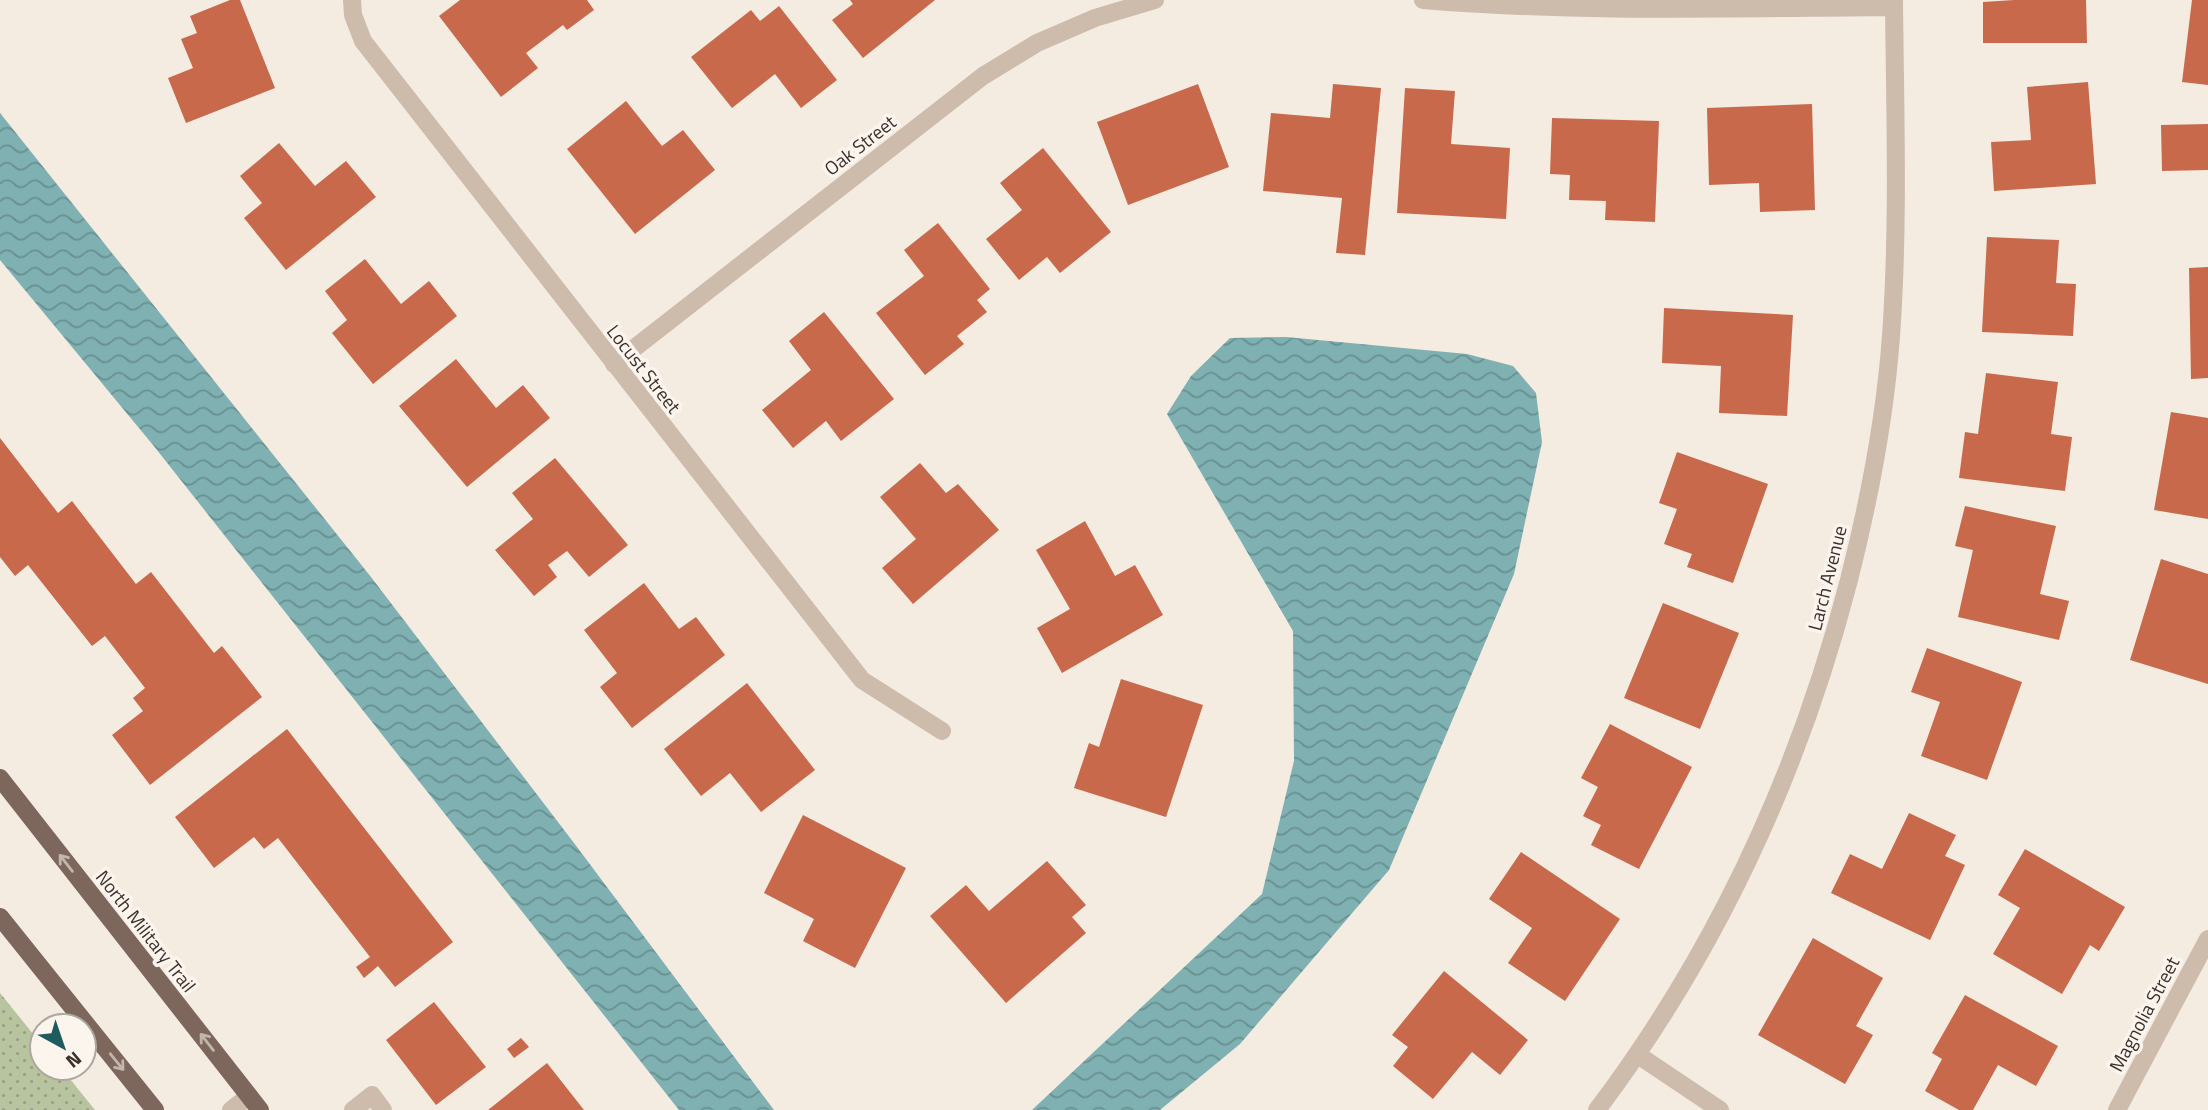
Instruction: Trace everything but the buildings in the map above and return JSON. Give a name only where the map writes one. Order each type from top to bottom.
[{"type":"main road","name":"North Military Trail","points":[[0,778],[254,1103]]},
{"type":"main road","points":[[0,917],[155,1110]]},
{"type":"street","name":"Locust Street","points":[[352,0],[353,15],[363,41],[862,680],[942,731]]},
{"type":"street","name":"Oak Street","points":[[614,364],[983,76],[1037,43],[1095,18],[1155,0]]},
{"type":"street","points":[[1423,0],[1636,9],[1894,3]]},
{"type":"street","name":"Larch Avenue","points":[[1597,1110],[1638,1055],[1703,949],[1754,850],[1798,747],[1833,640],[1861,532],[1877,450],[1891,339],[1896,227],[1894,3]]},
{"type":"street","name":"Magnolia Street","points":[[2117,1110],[2208,939]]},
{"type":"street","points":[[1638,1055],[1720,1110]]},
{"type":"street","points":[[353,1110],[372,1095],[383,1110]]},
{"type":"street","points":[[231,1110],[254,1103]]},
{"type":"green space","points":[[0,993],[28,1028],[28,1082],[72,1082],[95,1110],[0,1110]]},
{"type":"water","points":[[0,113],[371,577],[774,1110],[679,1110],[153,445],[0,260]]},
{"type":"water","points":[[1286,337],[1467,354],[1513,366],[1536,393],[1542,442],[1514,574],[1389,870],[1240,1044],[1160,1110],[1032,1110],[1262,894],[1294,761],[1293,631],[1167,414],[1191,376],[1230,338]]}]
